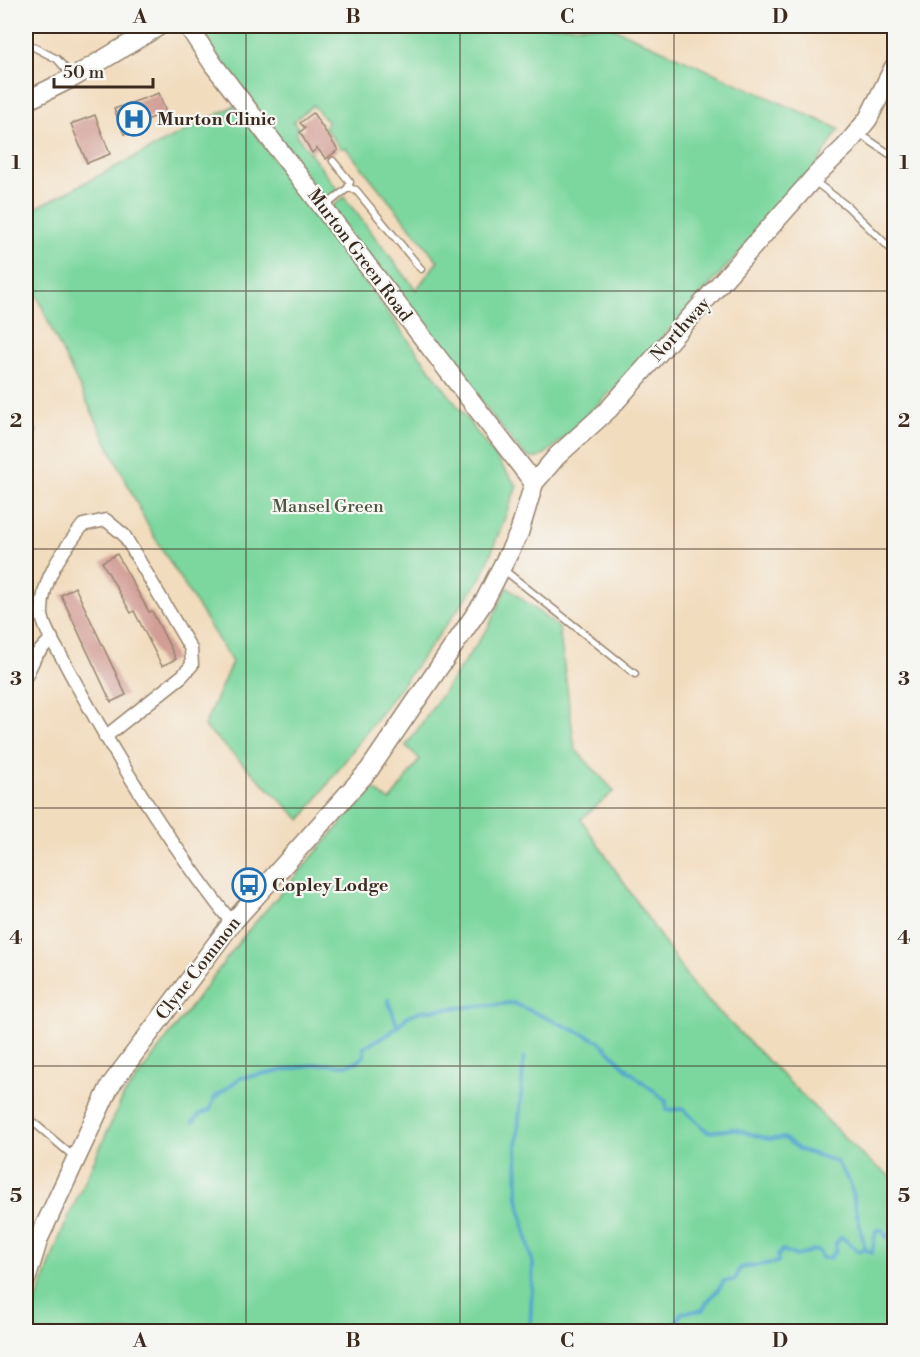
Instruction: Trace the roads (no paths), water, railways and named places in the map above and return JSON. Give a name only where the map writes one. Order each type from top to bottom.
[{"type":"main road","points":[[26,101],[74,78],[158,26]]},
{"type":"main road","name":"Murton Green Road","points":[[188,26],[213,64],[534,483]]},
{"type":"main road","name":"Northway","points":[[485,600],[519,533],[534,483],[557,456],[609,409],[857,132],[868,119],[894,67]]},
{"type":"main road","name":"Clyne Common","points":[[26,1280],[39,1238],[110,1086],[232,922],[369,770],[485,600]]},
{"type":"street","points":[[105,737],[182,676],[192,665],[191,649],[124,535],[106,520],[83,525],[62,552],[44,590],[42,616],[105,737],[193,873],[232,922]]},
{"type":"street","points":[[26,676],[36,655],[52,638]]},
{"type":"lane","points":[[26,43],[57,59],[74,78]]},
{"type":"lane","points":[[857,132],[894,157]]},
{"type":"lane","points":[[323,207],[348,188],[350,182],[333,161]]},
{"type":"lane","points":[[812,180],[847,206],[894,252]]},
{"type":"lane","points":[[348,188],[356,190],[421,269]]},
{"type":"lane","points":[[501,568],[635,674]]},
{"type":"lane","points":[[26,1116],[76,1158]]},
{"type":"waterway","points":[[388,1000],[398,1027]]},
{"type":"waterway","points":[[193,1122],[200,1114],[210,1110],[215,1097],[240,1078],[319,1064],[345,1065],[357,1062],[364,1056],[364,1047],[389,1034],[408,1016],[420,1011],[513,1003],[599,1041],[628,1070],[666,1101],[666,1110],[683,1109],[708,1132],[734,1129],[768,1139],[784,1138],[800,1150],[836,1161],[850,1183],[865,1249]]},
{"type":"waterway","points":[[524,1057],[517,1147],[518,1198],[533,1265],[530,1332]]},
{"type":"waterway","points":[[649,1332],[678,1321],[681,1313],[703,1310],[724,1281],[735,1280],[740,1268],[778,1262],[778,1255],[783,1250],[796,1256],[814,1250],[820,1252],[822,1258],[829,1258],[836,1251],[836,1243],[842,1237],[858,1251],[865,1249],[872,1253],[876,1230],[882,1230],[887,1238],[894,1230]]},
{"type":"place","name":"Murton Clinic","points":[[134,119]]},
{"type":"place","name":"Copley Lodge","points":[[249,885]]},
{"type":"park label","name":"Mansel Green","points":[[328,506]]}]
